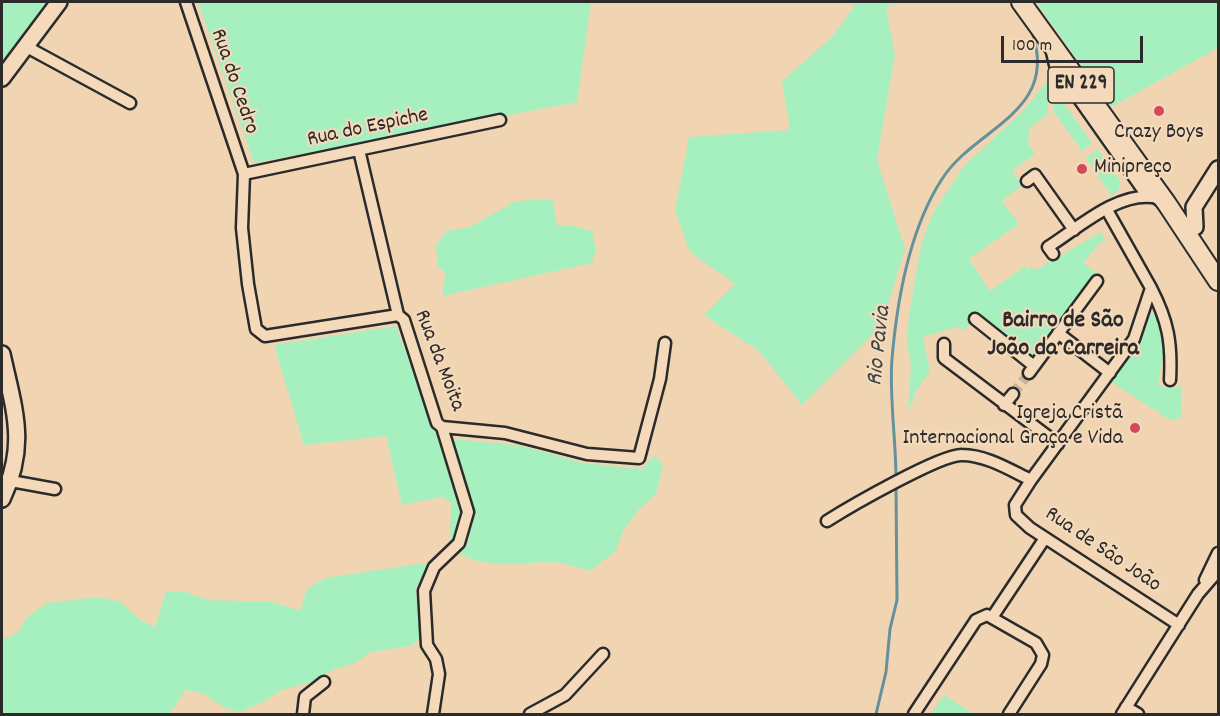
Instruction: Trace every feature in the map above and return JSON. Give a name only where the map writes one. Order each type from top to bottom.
[{"type":"main road","name":"EN 229","points":[[1021,2],[1164,200],[1218,281]]},
{"type":"main road","name":"EN 229","points":[[1164,200],[1196,227],[1218,258]]},
{"type":"street","points":[[2,78],[59,2]]},
{"type":"street","name":"Rua do Cedro","points":[[186,2],[244,174]]},
{"type":"street","points":[[1051,44],[1055,65],[1143,190],[1176,204],[1188,201],[1206,186]]},
{"type":"street","points":[[25,46],[130,103]]},
{"type":"street","name":"Rua do Espiche","points":[[244,174],[500,120]]},
{"type":"street","name":"Rua da Moita","points":[[359,150],[398,315],[404,320],[437,423],[442,427],[514,435],[587,454],[639,458],[660,379],[665,343]]},
{"type":"street","points":[[1196,227],[1192,212],[1218,168]]},
{"type":"street","points":[[244,174],[242,228],[252,314],[256,329],[260,334],[265,336],[331,328],[398,315]]},
{"type":"street","points":[[1120,202],[1130,189],[1132,174]]},
{"type":"street","points":[[1027,181],[1035,176],[1074,231]]},
{"type":"street","points":[[1053,254],[1048,247],[1120,202],[1136,196],[1164,200]]},
{"type":"street","points":[[1107,210],[1164,314],[1170,334],[1170,380]]},
{"type":"street","points":[[975,319],[1032,370],[1097,281]]},
{"type":"street","name":"Rua de São João","points":[[1151,288],[1134,339],[1015,505],[1016,515],[1045,538],[1179,625]]},
{"type":"street","points":[[1058,333],[1110,373]]},
{"type":"street","points":[[944,344],[944,358],[1058,444]]},
{"type":"street","points":[[2,354],[17,428],[18,447],[11,481],[2,500]]},
{"type":"street","points":[[1004,405],[1013,394]]},
{"type":"street","points":[[433,714],[439,674],[436,659],[428,645],[424,591],[426,580],[434,567],[459,543],[465,530],[468,512],[442,427]]},
{"type":"street","points":[[827,521],[921,468],[959,454],[976,456],[1031,480]]},
{"type":"street","points":[[11,481],[55,489]]},
{"type":"street","points":[[993,616],[1045,538]]},
{"type":"street","points":[[1138,714],[1124,711],[1198,594],[1218,553]]},
{"type":"street","points":[[1198,594],[1218,571]]},
{"type":"street","points":[[914,714],[976,620],[987,615],[993,616],[1036,643],[1043,655],[1041,664],[1009,714]]},
{"type":"street","points":[[530,714],[565,695],[603,654]]},
{"type":"street","points":[[303,714],[305,697],[324,682]]},
{"type":"green space","points":[[2,2],[55,2],[2,69]]},
{"type":"green space","points":[[198,2],[591,2],[577,102],[254,163]]},
{"type":"green space","points":[[852,2],[899,2],[886,7],[895,54],[877,160],[905,249],[882,325],[802,405],[759,351],[704,315],[735,284],[690,252],[675,210],[689,137],[790,130],[782,81],[831,38],[854,7]]},
{"type":"green space","points":[[1036,2],[1218,2],[1218,48],[1111,107]]},
{"type":"green space","points":[[1052,75],[1047,115],[1029,128],[1030,139],[1027,142],[1035,154],[1012,171],[1022,186],[1002,201],[1019,224],[969,259],[990,291],[1025,266],[1028,270],[1033,267],[1036,270],[1101,232],[1106,241],[1101,241],[1083,263],[1096,272],[1030,360],[975,317],[965,330],[956,327],[923,337],[930,371],[916,391],[911,406],[908,407],[911,366],[907,343],[909,314],[921,245],[933,213],[964,166],[1024,110]]},
{"type":"green space","points":[[1055,91],[1092,143],[1082,151],[1053,111]]},
{"type":"green space","points":[[1098,149],[1120,181],[1119,190],[1112,196],[1086,158]]},
{"type":"green space","points":[[536,199],[553,200],[557,226],[575,226],[592,231],[596,250],[592,263],[443,296],[445,272],[438,267],[436,245],[447,231],[470,227],[514,202]]},
{"type":"green space","points":[[1149,312],[1161,316],[1166,340],[1158,384],[1166,388],[1181,386],[1182,418],[1170,420],[1110,381],[1137,345]]},
{"type":"green space","points":[[396,326],[437,437],[522,446],[583,463],[642,469],[655,455],[663,466],[656,494],[638,510],[623,531],[616,551],[590,571],[562,563],[503,564],[474,560],[461,554],[450,545],[451,502],[441,497],[402,505],[386,436],[304,445],[274,345]]},
{"type":"green space","points":[[424,563],[428,570],[425,578],[415,589],[424,636],[410,646],[371,652],[355,663],[332,670],[315,681],[282,690],[263,702],[240,712],[227,709],[204,694],[185,690],[170,714],[2,714],[2,640],[19,632],[26,618],[46,603],[98,597],[121,602],[140,620],[155,627],[166,592],[182,591],[208,600],[273,602],[300,611],[307,589],[325,578]]},
{"type":"green space","points":[[944,695],[974,714],[931,714]]},
{"type":"waterway","name":"Rio Pavia","points":[[896,478],[891,387],[892,359],[901,290],[913,243],[931,199],[942,179],[956,161],[1010,116],[1025,100],[1034,82],[1038,59],[1032,32]]},
{"type":"waterway","name":"Rio Pavia","points":[[876,714],[886,672],[890,629],[897,600],[896,485]]},
{"type":"tunnel","points":[[1013,394],[1029,373]]},
{"type":"place","name":"Crazy Boys","points":[[1159,111]]},
{"type":"place","name":"Minipreço","points":[[1082,169]]},
{"type":"place","name":"Igreja Cristã Internacional Graça e Vida","points":[[1135,428]]},
{"type":"district","name":"Bairro de São João da Carreira","points":[[1063,337]]}]
